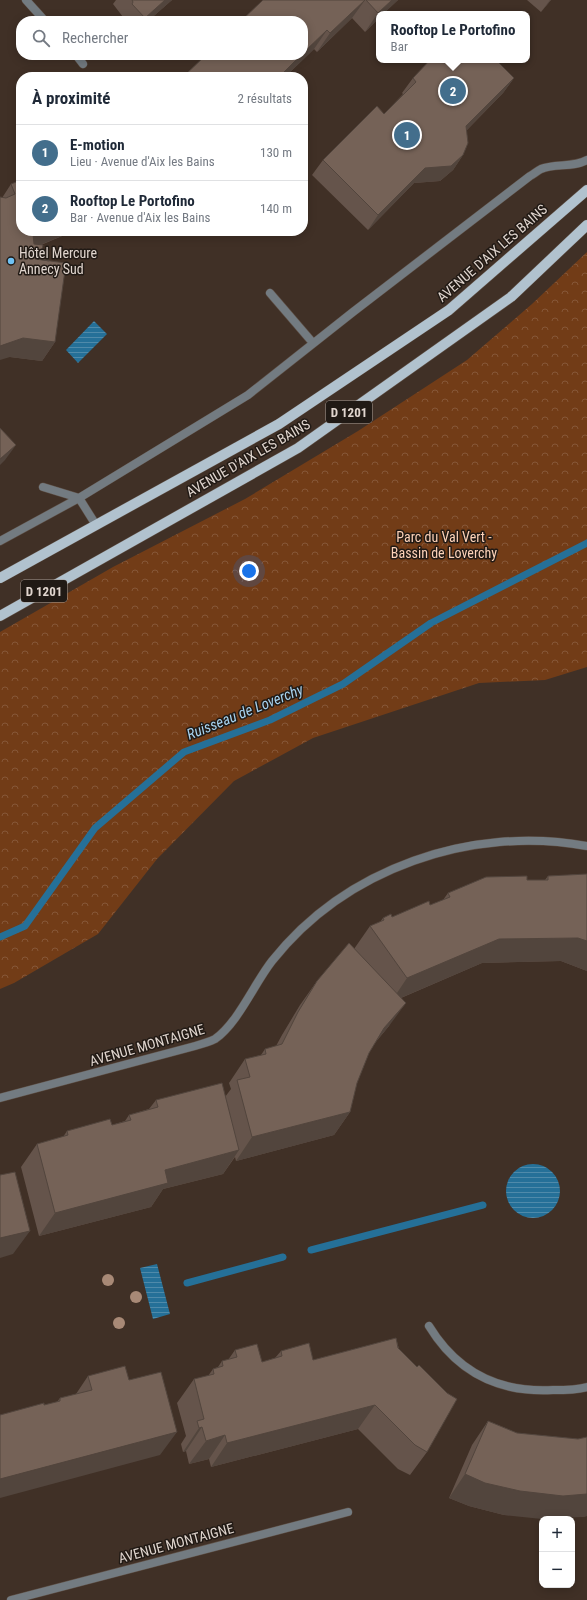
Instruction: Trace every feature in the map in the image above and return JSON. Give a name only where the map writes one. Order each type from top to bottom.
[{"type":"main road","name":"AVENUE D'AIX LES BAINS","points":[[0,578],[278,424],[449,310],[587,190]]},
{"type":"main road","name":"AVENUE D'AIX LES BAINS","points":[[0,616],[298,448],[511,297],[587,226]]},
{"type":"street","points":[[26,0],[40,16]]},
{"type":"street","points":[[80,60],[84,64]]},
{"type":"street","points":[[0,542],[79,498],[248,395],[530,176],[541,169],[576,164],[587,160]]},
{"type":"street","points":[[270,294],[314,344]]},
{"type":"street","points":[[43,487],[79,498],[96,525]]},
{"type":"street","name":"AVENUE MONTAIGNE","points":[[0,1098],[213,1040],[228,1027],[274,960],[312,919],[358,886],[415,859],[463,846],[501,842],[543,841],[587,846]]},
{"type":"street","points":[[429,1326],[438,1341],[454,1359],[481,1377],[511,1388],[542,1391],[587,1387]]},
{"type":"street","name":"AVENUE MONTAIGNE","points":[[11,1600],[348,1512]]},
{"type":"green space","name":"Parc du Val Vert - Bassin de Loverchy","points":[[587,252],[587,667],[545,680],[479,683],[313,738],[234,781],[157,859],[98,934],[14,983],[0,989],[0,632],[113,567],[245,499],[358,431],[467,360],[532,304]]},
{"type":"water","points":[[94,321],[107,334],[78,363],[66,350]]},
{"type":"water","points":[[533,1164],[543,1166],[552,1172],[558,1181],[560,1191],[558,1201],[552,1210],[543,1216],[533,1218],[523,1216],[514,1210],[508,1201],[506,1191],[508,1181],[514,1172],[523,1166]]},
{"type":"water","points":[[157,1264],[170,1314],[153,1319],[140,1268]]},
{"type":"building","points":[[132,0],[165,0],[147,16],[143,16],[132,4]]},
{"type":"building","points":[[263,0],[365,0],[330,33],[327,30],[308,48],[308,16],[246,16]]},
{"type":"building","points":[[366,0],[392,0],[380,11],[376,11]]},
{"type":"building","points":[[201,60],[296,60],[284,72],[188,72]]},
{"type":"building","points":[[427,63],[499,63],[514,78],[466,126],[468,143],[463,155],[451,166],[425,168],[378,215],[323,160],[377,106],[384,114],[416,82],[413,78]]},
{"type":"building","points":[[16,182],[16,236],[33,236],[34,244],[43,245],[41,255],[35,255],[35,259],[66,263],[55,342],[23,338],[0,346],[0,197],[6,198],[15,194],[11,184]]},
{"type":"building","points":[[0,428],[16,445],[0,459]]},
{"type":"building","points":[[587,874],[587,941],[578,938],[499,939],[407,978],[370,926],[384,920],[383,918],[391,914],[392,917],[429,901],[430,905],[450,897],[448,893],[486,877],[527,876],[527,880],[548,880],[548,876]]},
{"type":"building","points":[[349,943],[406,1003],[384,1028],[369,1053],[357,1083],[350,1112],[252,1137],[237,1080],[250,1077],[245,1059],[266,1054],[265,1049],[282,1044],[298,1012],[317,981]]},
{"type":"building","points":[[222,1083],[239,1150],[165,1170],[168,1183],[55,1213],[37,1144],[68,1135],[67,1131],[110,1119],[112,1125],[131,1120],[129,1115],[158,1107],[156,1100]]},
{"type":"building","points":[[15,1172],[30,1231],[0,1238],[0,1175]]},
{"type":"building","points":[[396,1338],[398,1348],[417,1367],[419,1365],[447,1393],[457,1399],[427,1452],[415,1445],[375,1405],[227,1443],[225,1435],[206,1441],[202,1427],[199,1428],[197,1421],[204,1419],[194,1379],[214,1374],[213,1369],[223,1366],[222,1361],[237,1357],[235,1350],[257,1344],[262,1362],[282,1356],[281,1351],[309,1343],[313,1360]]},
{"type":"building","points":[[125,1366],[129,1380],[161,1372],[177,1432],[0,1479],[0,1415],[44,1403],[44,1405],[60,1401],[60,1398],[92,1390],[88,1376]]},
{"type":"building","points":[[488,1421],[517,1433],[578,1439],[587,1437],[587,1494],[563,1496],[520,1491],[485,1483],[465,1474]]},
{"type":"waterway","name":"Ruisseau de Loverchy","points":[[0,937],[25,926],[95,828],[184,752],[270,720],[343,684],[431,623],[587,543]]},
{"type":"waterway","points":[[311,1250],[483,1205]]},
{"type":"waterway","points":[[187,1283],[283,1257]]},
{"type":"place","name":"Rooftop Le Portofino","points":[[453,91]]},
{"type":"place","name":"E-motion","points":[[407,135]]},
{"type":"place","name":"Hôtel Mercure Annecy Sud","points":[[11,261]]}]
